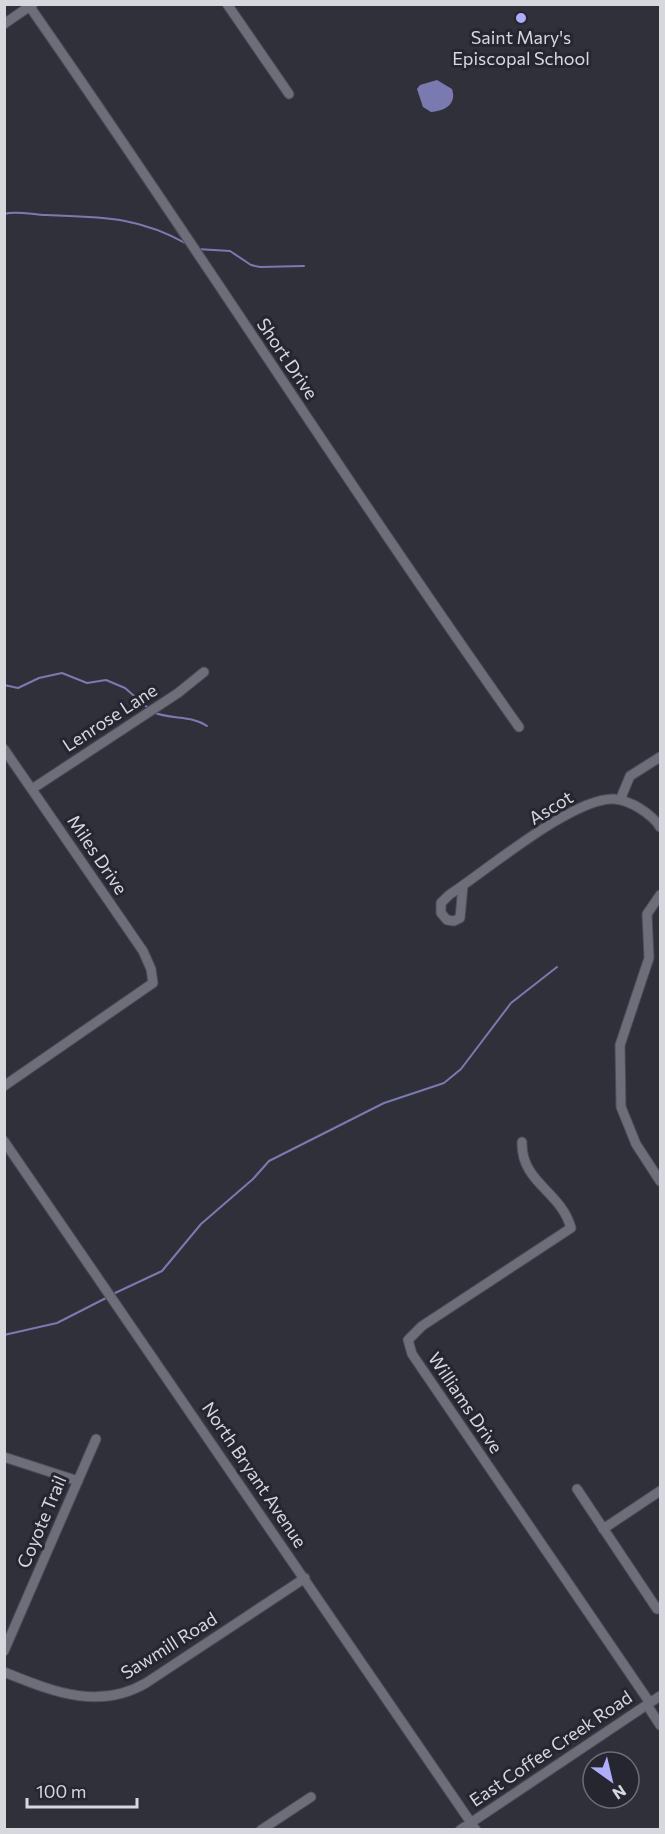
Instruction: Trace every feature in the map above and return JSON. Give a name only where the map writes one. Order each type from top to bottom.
[{"type":"street","points":[[227,4],[289,94]]},
{"type":"street","points":[[4,24],[31,6]]},
{"type":"street","name":"Short Drive","points":[[31,6],[133,154],[354,489],[519,727]]},
{"type":"street","name":"Lenrose Lane","points":[[32,789],[178,693],[204,672]]},
{"type":"street","name":"Miles Drive","points":[[4,749],[143,951],[152,969],[153,983],[4,1086]]},
{"type":"street","points":[[660,757],[630,776],[620,800],[642,810],[660,827]]},
{"type":"street","name":"Ascot","points":[[463,886],[568,814],[596,801],[620,800]]},
{"type":"street","points":[[660,895],[647,914],[649,958],[620,1045],[621,1107],[636,1144],[660,1182]]},
{"type":"street","name":"Williams Drive","points":[[522,1142],[521,1152],[527,1170],[567,1212],[571,1228],[422,1326],[408,1340],[411,1354],[648,1704]]},
{"type":"street","name":"North Bryant Avenue","points":[[5,1143],[473,1826]]},
{"type":"street","name":"Coyote Trail","points":[[4,1652],[96,1439]]},
{"type":"street","points":[[4,1457],[78,1481]]},
{"type":"street","points":[[577,1489],[659,1608]]},
{"type":"street","points":[[603,1529],[660,1491]]},
{"type":"street","name":"Sawmill Road","points":[[4,1672],[57,1693],[86,1697],[118,1695],[146,1683],[305,1578]]},
{"type":"street","name":"East Coffee Creek Road","points":[[459,1830],[473,1826],[648,1704],[660,1698]]},
{"type":"street","points":[[648,1704],[660,1725]]},
{"type":"street","points":[[261,1830],[311,1797]]},
{"type":"water","points":[[437,80],[452,89],[453,99],[449,106],[431,112],[423,107],[417,89],[420,85]]},
{"type":"waterway","points":[[4,214],[20,213],[118,220],[152,228],[187,244]]},
{"type":"waterway","points":[[197,249],[230,251],[251,265],[260,267],[304,266]]},
{"type":"waterway","points":[[4,685],[18,688],[39,678],[62,673],[87,683],[106,680],[125,688],[148,708]]},
{"type":"waterway","points":[[153,712],[195,720],[207,726]]},
{"type":"waterway","points":[[113,1294],[162,1271],[201,1224],[253,1179],[269,1161],[384,1103],[444,1083],[461,1069],[511,1003],[557,967]]},
{"type":"waterway","points":[[4,1335],[57,1323],[108,1297]]},
{"type":"place","name":"Saint Mary's Episcopal School","points":[[521,18]]}]
